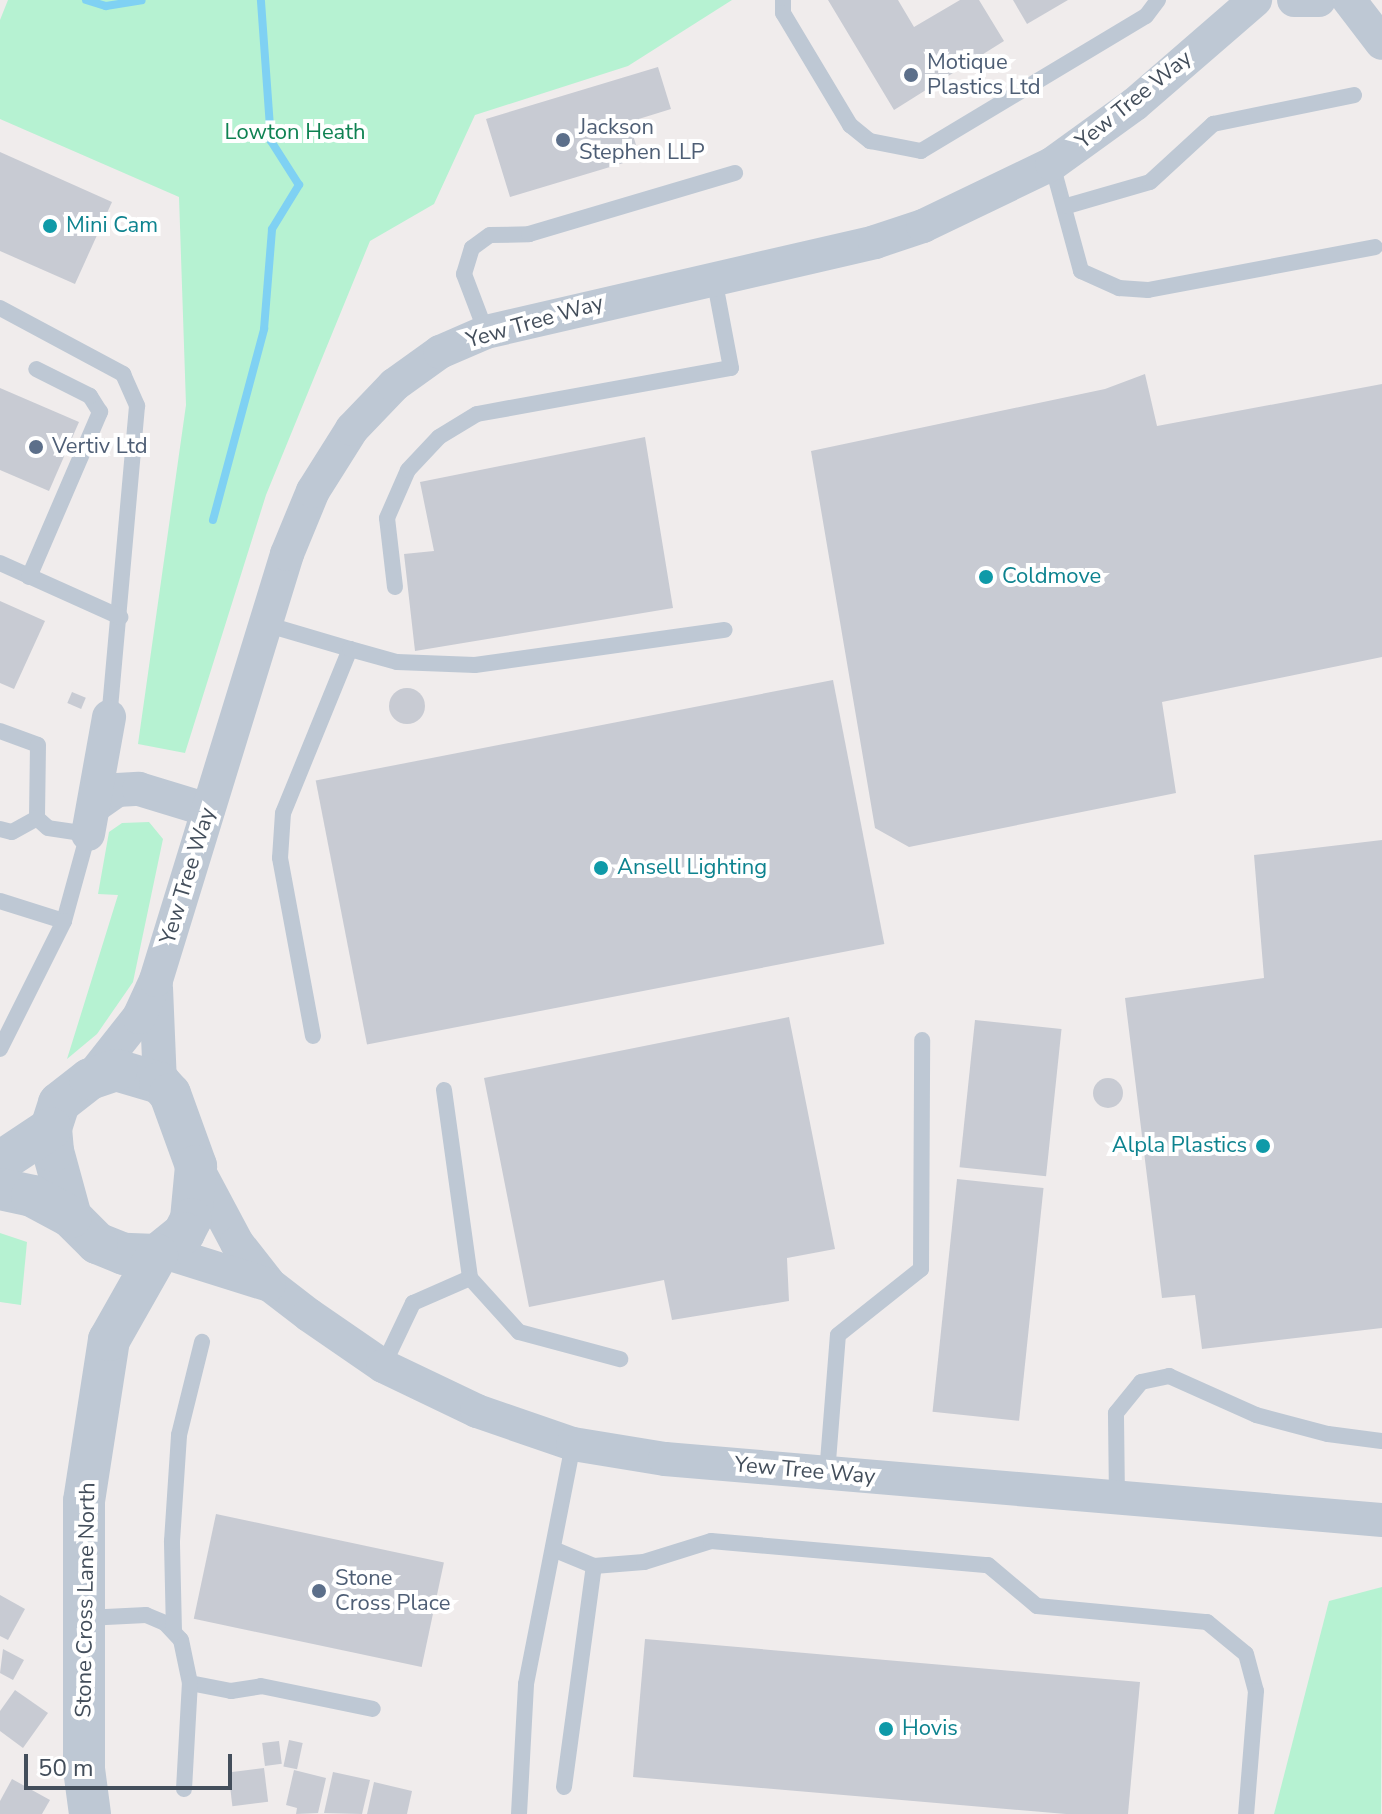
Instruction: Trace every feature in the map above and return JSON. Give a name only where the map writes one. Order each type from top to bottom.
[{"type":"street","name":"Yew Tree Way","points":[[90,1079],[139,1017],[156,980],[265,624],[313,491],[345,438],[394,385],[440,352],[486,332],[887,238],[1052,164],[1135,104],[1255,0]]},
{"type":"street","points":[[1294,0],[1319,0]]},
{"type":"street","points":[[1349,0],[1382,43]]},
{"type":"street","points":[[93,819],[109,717]]},
{"type":"street","points":[[93,819],[117,790],[139,789],[208,810]]},
{"type":"street","name":"Yew Tree Way","points":[[156,980],[160,1083]]},
{"type":"street","points":[[0,1189],[32,1196],[84,1230],[124,1254],[160,1254],[191,1219],[196,1166],[185,1126],[160,1083],[116,1070],[90,1079],[59,1103],[51,1128],[84,1230]]},
{"type":"street","points":[[0,1162],[51,1128]]},
{"type":"street","name":"Yew Tree Way","points":[[196,1166],[237,1243],[270,1285],[383,1366],[477,1411],[573,1444],[827,1474],[1382,1520]]},
{"type":"street","name":"Stone Cross Lane North","points":[[84,1230],[106,1271],[109,1340],[84,1501],[82,1618],[90,1814]]},
{"type":"street","name":"Yew Tree Way","points":[[160,1254],[270,1285]]},
{"type":"street","name":"Stone Cross Lane North","points":[[109,1340],[160,1254]]},
{"type":"lane","points":[[783,0],[783,13],[850,125],[870,141],[921,151],[1146,16],[1158,0]]},
{"type":"lane","points":[[1067,206],[1150,182],[1213,124],[1354,95]]},
{"type":"lane","points":[[1052,164],[1067,206],[1081,271],[1119,288],[1148,290],[1375,247]]},
{"type":"lane","points":[[486,332],[464,274],[472,248],[490,235],[529,234],[735,173]]},
{"type":"lane","points":[[395,587],[387,518],[408,470],[439,437],[477,414],[731,368],[714,278]]},
{"type":"lane","points":[[0,308],[123,374],[137,406],[109,717]]},
{"type":"lane","points":[[29,577],[100,412],[90,396],[36,369]]},
{"type":"lane","points":[[0,563],[120,617]]},
{"type":"lane","points":[[265,624],[397,662],[475,665],[725,630]]},
{"type":"lane","points":[[313,1036],[280,858],[283,813],[350,649]]},
{"type":"lane","points":[[0,731],[38,745],[37,818],[48,828],[93,819],[64,921],[0,1049]]},
{"type":"lane","points":[[0,829],[12,832],[37,818]]},
{"type":"lane","points":[[0,901],[64,921]]},
{"type":"lane","points":[[827,1474],[838,1335],[921,1269],[922,1040]]},
{"type":"lane","points":[[444,1090],[470,1278],[519,1332],[620,1359]]},
{"type":"lane","points":[[383,1366],[413,1303],[470,1278]]},
{"type":"lane","points":[[174,1632],[172,1541],[179,1435],[202,1342]]},
{"type":"lane","points":[[1117,1499],[1116,1413],[1141,1382],[1169,1376],[1256,1415],[1328,1434],[1382,1441]]},
{"type":"lane","points":[[519,1814],[526,1684],[538,1602],[553,1549],[573,1444]]},
{"type":"lane","points":[[553,1549],[594,1566],[644,1562],[711,1541],[988,1565],[1037,1606],[1207,1622],[1246,1654],[1256,1691],[1246,1814]]},
{"type":"lane","points":[[564,1787],[569,1720],[594,1566]]},
{"type":"lane","points":[[82,1618],[146,1615],[174,1632],[181,1640],[190,1683],[184,1789]]},
{"type":"lane","points":[[190,1683],[231,1691],[261,1686],[373,1709]]},
{"type":"green space","name":"Lowton Heath","points":[[8,0],[732,0],[628,66],[475,115],[434,204],[370,241],[266,495],[185,753],[138,744],[186,405],[179,197],[0,119],[0,20]]},
{"type":"green space","points":[[149,822],[163,839],[133,982],[97,1034],[67,1059],[118,895],[98,894],[109,832],[122,823]]},
{"type":"green space","points":[[0,1233],[27,1242],[21,1305],[0,1302]]},
{"type":"green space","points":[[1382,1587],[1381,1814],[1274,1814],[1329,1601]]},
{"type":"building","name":"Motique Plastics Ltd","points":[[828,0],[898,0],[914,27],[960,0],[979,0],[1004,41],[894,110]]},
{"type":"building","points":[[1013,0],[1068,0],[1027,24]]},
{"type":"building","name":"Jackson Stephen LLP","points":[[658,67],[671,109],[629,122],[640,158],[510,197],[486,119]]},
{"type":"building","name":"Mini Cam","points":[[0,152],[112,202],[75,284],[0,251]]},
{"type":"building","name":"Coldmove","points":[[1145,374],[1157,426],[1382,384],[1382,657],[1162,702],[1176,793],[909,847],[875,828],[811,451],[1105,389]]},
{"type":"building","points":[[0,388],[79,422],[49,491],[0,470]]},
{"type":"building","points":[[645,437],[673,608],[415,651],[404,554],[434,551],[420,482]]},
{"type":"building","points":[[0,601],[45,621],[14,689],[0,683]]},
{"type":"building","name":"Ansell Lighting","points":[[833,680],[884,944],[367,1045],[316,781]]},
{"type":"building","points":[[407,688],[420,693],[425,706],[420,719],[407,724],[394,719],[389,706],[394,693]]},
{"type":"building","points":[[72,692],[86,698],[81,709],[67,703]]},
{"type":"building","name":"Alpla Plastics","points":[[1382,840],[1382,1328],[1202,1349],[1195,1295],[1162,1298],[1125,998],[1264,978],[1254,855]]},
{"type":"building","points":[[789,1017],[835,1249],[787,1258],[789,1301],[672,1320],[664,1280],[529,1307],[484,1078]]},
{"type":"building","points":[[975,1020],[1062,1029],[1046,1176],[960,1167]]},
{"type":"building","points":[[1108,1078],[1119,1082],[1123,1093],[1119,1104],[1108,1108],[1097,1104],[1093,1093],[1097,1082]]},
{"type":"building","points":[[957,1179],[1044,1188],[1019,1421],[933,1412]]},
{"type":"building","name":"Stone Cross Place","points":[[216,1514],[444,1562],[422,1667],[194,1619]]},
{"type":"building","points":[[0,1595],[25,1609],[8,1640],[0,1636]]},
{"type":"building","name":"Hovis","points":[[645,1639],[1140,1682],[1128,1814],[1066,1814],[633,1777]]},
{"type":"building","points":[[3,1649],[24,1660],[13,1680],[0,1673]]},
{"type":"building","points":[[15,1690],[48,1713],[23,1748],[0,1731],[0,1711]]},
{"type":"building","points":[[289,1740],[303,1743],[297,1769],[283,1766]]},
{"type":"building","points":[[279,1741],[282,1764],[265,1766],[262,1743]]},
{"type":"building","points":[[264,1768],[268,1802],[232,1806],[228,1772]]},
{"type":"building","points":[[294,1770],[326,1778],[318,1813],[296,1814],[297,1808],[286,1805]]},
{"type":"building","points":[[333,1772],[370,1780],[362,1814],[324,1813]]},
{"type":"building","points":[[12,1779],[50,1800],[42,1814],[0,1814],[0,1801]]},
{"type":"building","points":[[374,1782],[412,1791],[407,1814],[367,1814]]},
{"type":"waterway","points":[[86,0],[106,6],[142,0]]},
{"type":"waterway","points":[[213,520],[264,329],[272,229],[299,185],[271,141],[261,0]]},
{"type":"place","name":"Motique Plastics Ltd","points":[[911,75]]},
{"type":"place","name":"Jackson Stephen LLP","points":[[563,140]]},
{"type":"place","name":"Mini Cam","points":[[50,226]]},
{"type":"place","name":"Vertiv Ltd","points":[[36,447]]},
{"type":"place","name":"Coldmove","points":[[986,577]]},
{"type":"place","name":"Ansell Lighting","points":[[601,868]]},
{"type":"place","name":"Alpla Plastics","points":[[1263,1146]]},
{"type":"place","name":"Stone Cross Place","points":[[319,1591]]},
{"type":"place","name":"Hovis","points":[[886,1729]]}]
